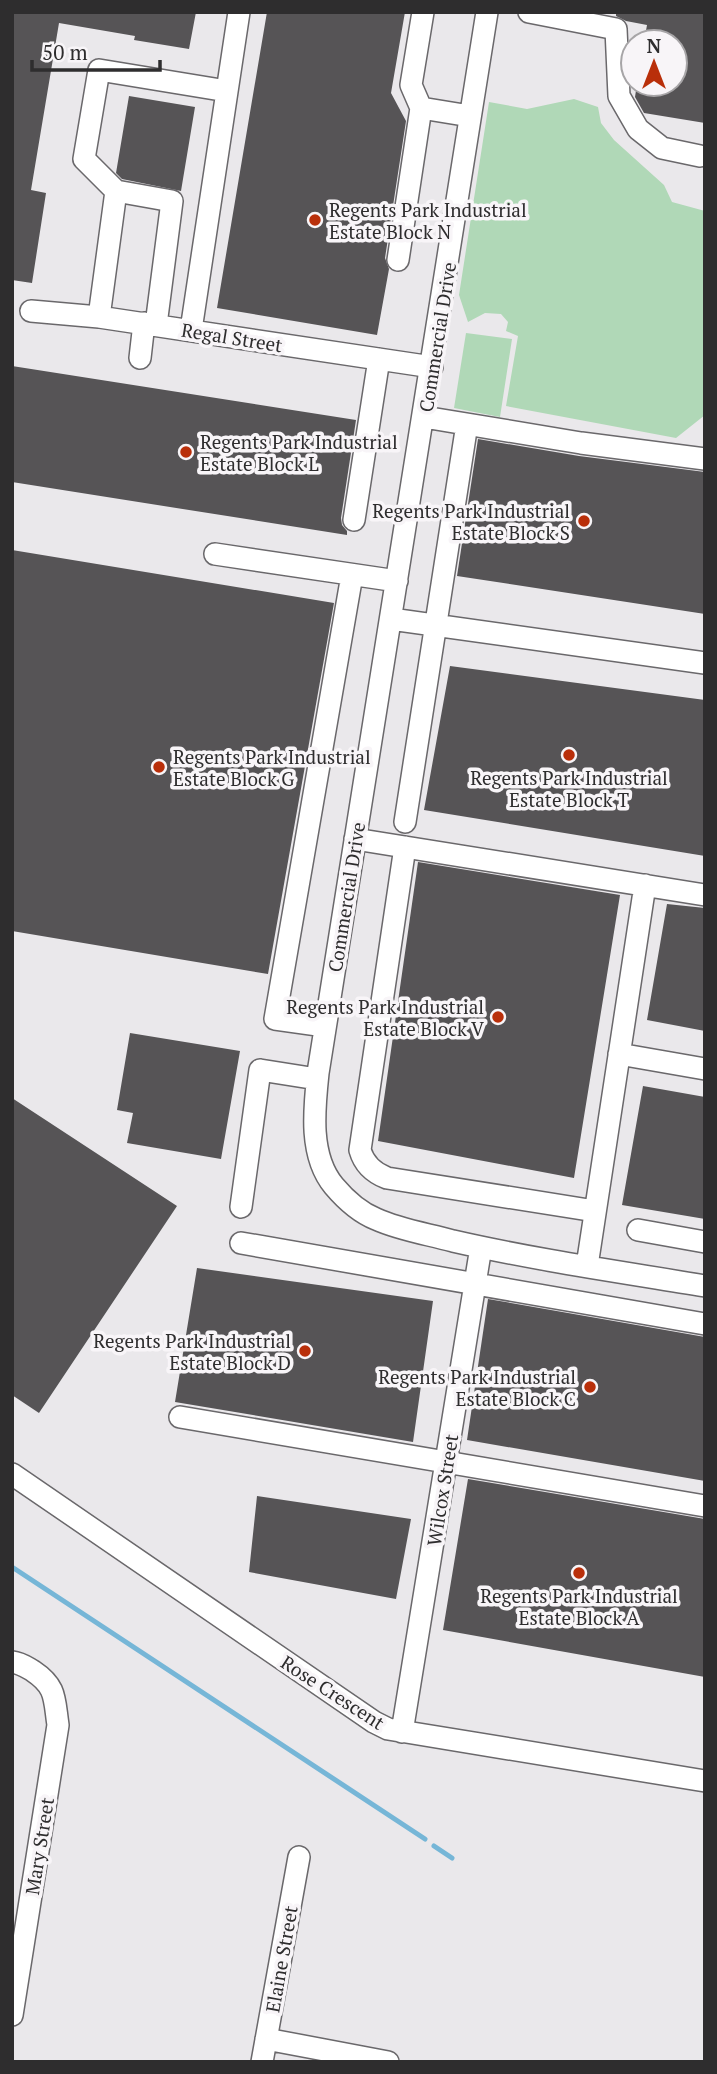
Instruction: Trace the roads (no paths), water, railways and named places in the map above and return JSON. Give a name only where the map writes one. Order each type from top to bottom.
[{"type":"street","points":[[191,330],[239,12]]},
{"type":"street","points":[[398,260],[421,108],[411,85],[423,12]]},
{"type":"street","name":"Commercial Drive","points":[[487,12],[325,1026],[314,1107],[316,1141],[323,1167],[333,1185],[349,1201],[374,1219],[481,1247],[705,1286]]},
{"type":"street","points":[[529,12],[616,29],[619,96],[638,129],[662,148],[700,156]]},
{"type":"street","points":[[140,358],[150,324],[172,201],[116,191],[84,159],[99,70],[227,91]]},
{"type":"street","points":[[421,108],[470,116]]},
{"type":"street","points":[[99,317],[116,191]]},
{"type":"street","name":"Regal Street","points":[[31,311],[150,324],[432,367]]},
{"type":"street","points":[[354,520],[379,359]]},
{"type":"street","points":[[424,416],[581,443],[704,458]]},
{"type":"street","points":[[405,822],[467,424]]},
{"type":"street","points":[[215,554],[397,581]]},
{"type":"street","points":[[325,1026],[275,1019],[352,575]]},
{"type":"street","points":[[391,619],[705,663]]},
{"type":"street","points":[[355,839],[705,895]]},
{"type":"street","points":[[404,847],[360,1150],[362,1158],[378,1174],[387,1178],[595,1211]]},
{"type":"street","points":[[587,1266],[645,885]]},
{"type":"street","points":[[619,1054],[705,1069]]},
{"type":"street","points":[[240,1207],[260,1070],[317,1079]]},
{"type":"street","points":[[638,1230],[705,1242]]},
{"type":"street","points":[[240,1243],[705,1324]]},
{"type":"street","name":"Wilcox Street","points":[[402,1732],[481,1247]]},
{"type":"street","points":[[180,1417],[705,1506]]},
{"type":"street","name":"Rose Crescent","points":[[12,1474],[374,1722],[402,1732],[705,1781]]},
{"type":"street","name":"Mary Street","points":[[12,1662],[20,1663],[46,1680],[53,1688],[58,1725],[12,2015]]},
{"type":"street","name":"Elaine Street","points":[[262,2062],[299,1857]]},
{"type":"street","points":[[266,2039],[388,2062]]},
{"type":"waterway","points":[[12,1567],[425,1839]]},
{"type":"waterway","points":[[434,1846],[452,1858]]},
{"type":"place","name":"Regents Park Industrial Estate Block N","points":[[315,220]]},
{"type":"place","name":"Regents Park Industrial Estate Block L","points":[[186,452]]},
{"type":"place","name":"Regents Park Industrial Estate Block S","points":[[584,521]]},
{"type":"place","name":"Regents Park Industrial Estate Block T","points":[[569,755]]},
{"type":"place","name":"Regents Park Industrial Estate Block G","points":[[159,767]]},
{"type":"place","name":"Regents Park Industrial Estate Block V","points":[[498,1017]]},
{"type":"place","name":"Regents Park Industrial Estate Block D","points":[[305,1351]]},
{"type":"place","name":"Regents Park Industrial Estate Block C","points":[[590,1387]]},
{"type":"place","name":"Regents Park Industrial Estate Block A","points":[[579,1573]]}]
